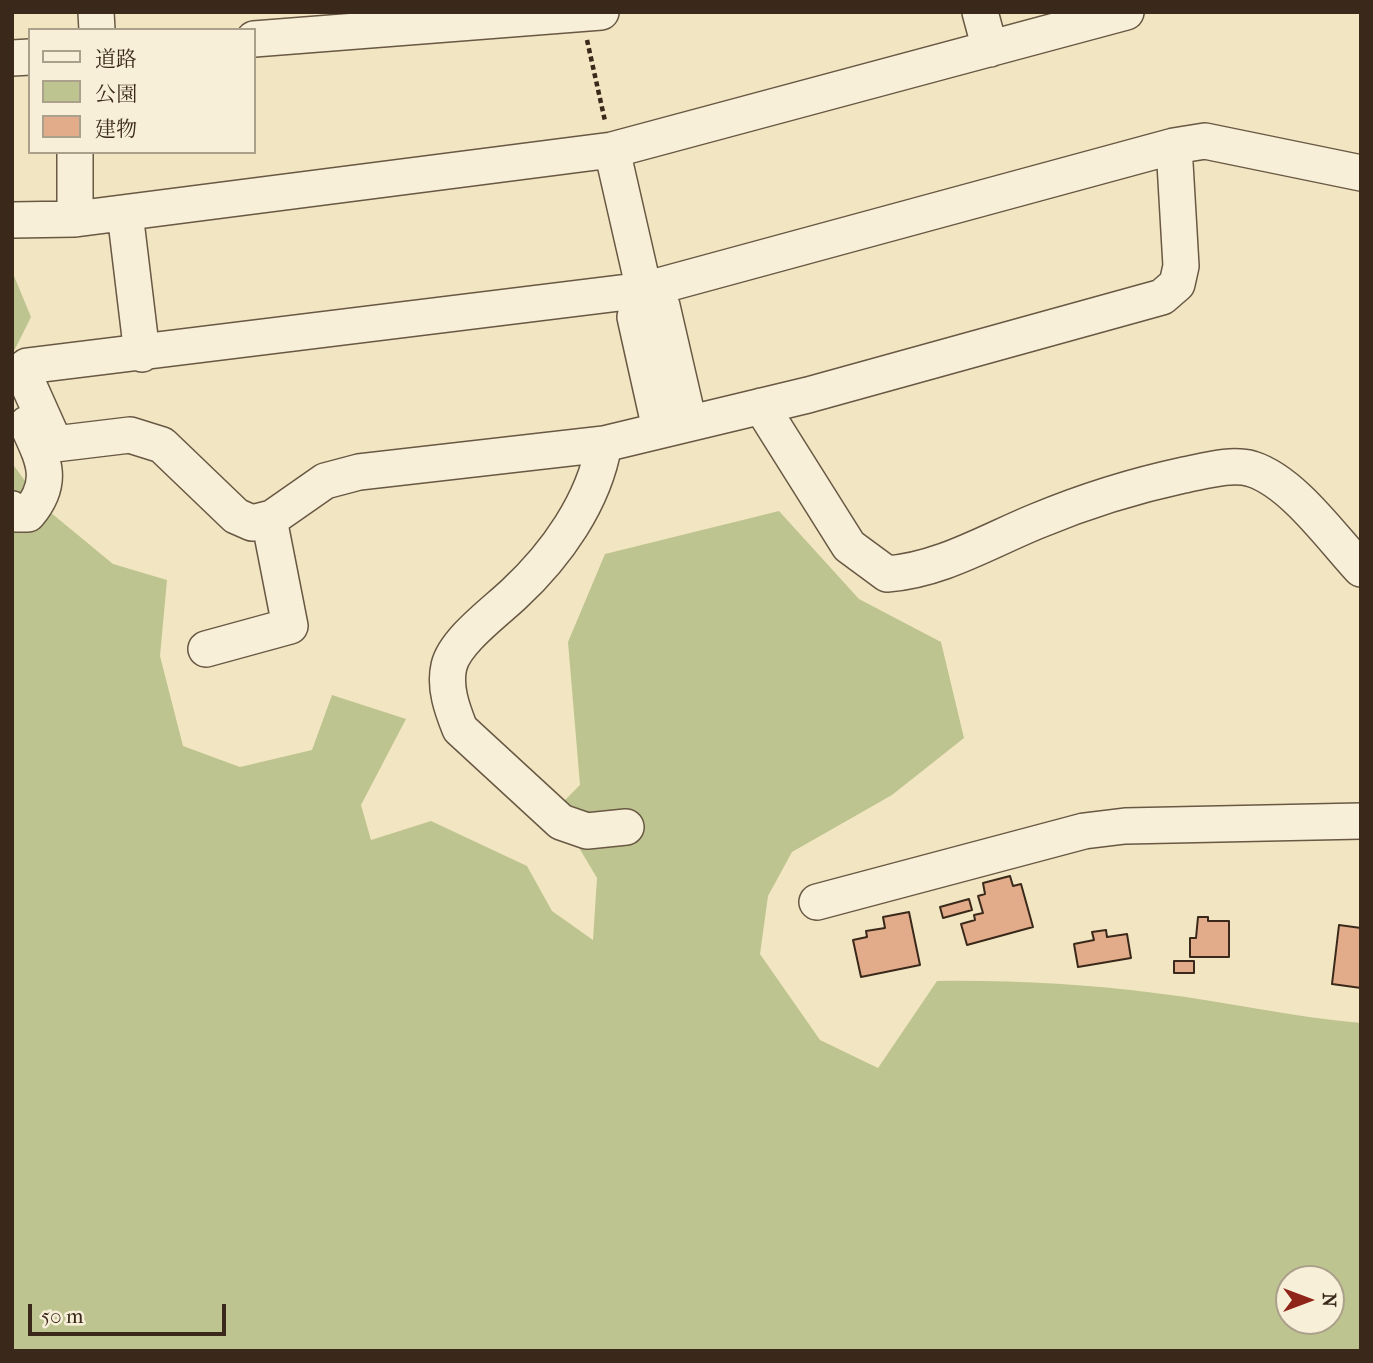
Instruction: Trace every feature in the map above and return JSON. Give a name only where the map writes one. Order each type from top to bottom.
[{"type":"street","points":[[980,12],[990,49]]},
{"type":"street","points":[[12,220],[75,219],[612,150],[1126,12]]},
{"type":"street","points":[[256,40],[423,20],[591,14]]},
{"type":"street","points":[[16,383],[27,366],[142,354],[644,290],[1174,146],[1205,141],[1361,173]]},
{"type":"street","points":[[16,383],[55,444],[130,435],[162,445],[236,516],[253,523],[269,519],[325,481],[359,472],[604,444],[761,406],[1162,296],[1177,284],[1181,266],[1174,146]]},
{"type":"street","points":[[612,150],[644,290],[635,317],[674,426]]},
{"type":"street","points":[[75,154],[75,219]]},
{"type":"street","points":[[125,213],[142,354]]},
{"type":"street","points":[[13,515],[28,514],[46,481],[44,467],[16,383]]},
{"type":"street","points":[[761,406],[849,546],[887,574],[909,573],[939,564],[1041,519],[1129,487],[1219,468],[1252,469],[1287,488],[1361,569]]},
{"type":"street","points":[[604,444],[583,505],[562,539],[545,563],[466,638],[449,664],[448,685],[451,709],[460,729],[561,822],[587,831],[626,827]]},
{"type":"street","points":[[206,649],[290,626],[269,519]]},
{"type":"street","points":[[817,902],[1084,831],[1125,826],[1361,821]]},
{"type":"path","points":[[591,14],[612,150]]},
{"type":"green space","points":[[12,271],[31,317],[12,355]]},
{"type":"green space","points":[[12,463],[44,507],[113,564],[167,580],[160,656],[183,746],[240,767],[312,750],[332,695],[406,719],[361,805],[371,840],[431,821],[527,866],[552,911],[593,940],[597,878],[556,809],[580,785],[568,642],[605,554],[779,511],[859,599],[941,642],[964,738],[892,795],[792,852],[768,896],[760,954],[820,1040],[878,1068],[937,981],[1046,983],[1128,990],[1361,1023],[1361,1351],[12,1351]]},
{"type":"building","points":[[1010,876],[1013,886],[1021,884],[1033,927],[967,945],[961,924],[975,920],[974,915],[983,913],[978,896],[985,894],[983,883]]},
{"type":"building","points":[[969,899],[972,910],[943,918],[940,907]]},
{"type":"building","points":[[909,912],[920,965],[861,977],[853,940],[867,937],[866,931],[885,928],[883,917]]},
{"type":"building","points":[[1198,917],[1208,917],[1208,921],[1229,921],[1229,957],[1190,957],[1190,938],[1196,938]]},
{"type":"building","points":[[1339,925],[1361,928],[1361,988],[1332,984]]},
{"type":"building","points":[[1106,930],[1107,937],[1127,934],[1131,958],[1078,967],[1074,944],[1094,940],[1092,932]]},
{"type":"building","points":[[1174,961],[1194,961],[1194,973],[1174,973]]}]
